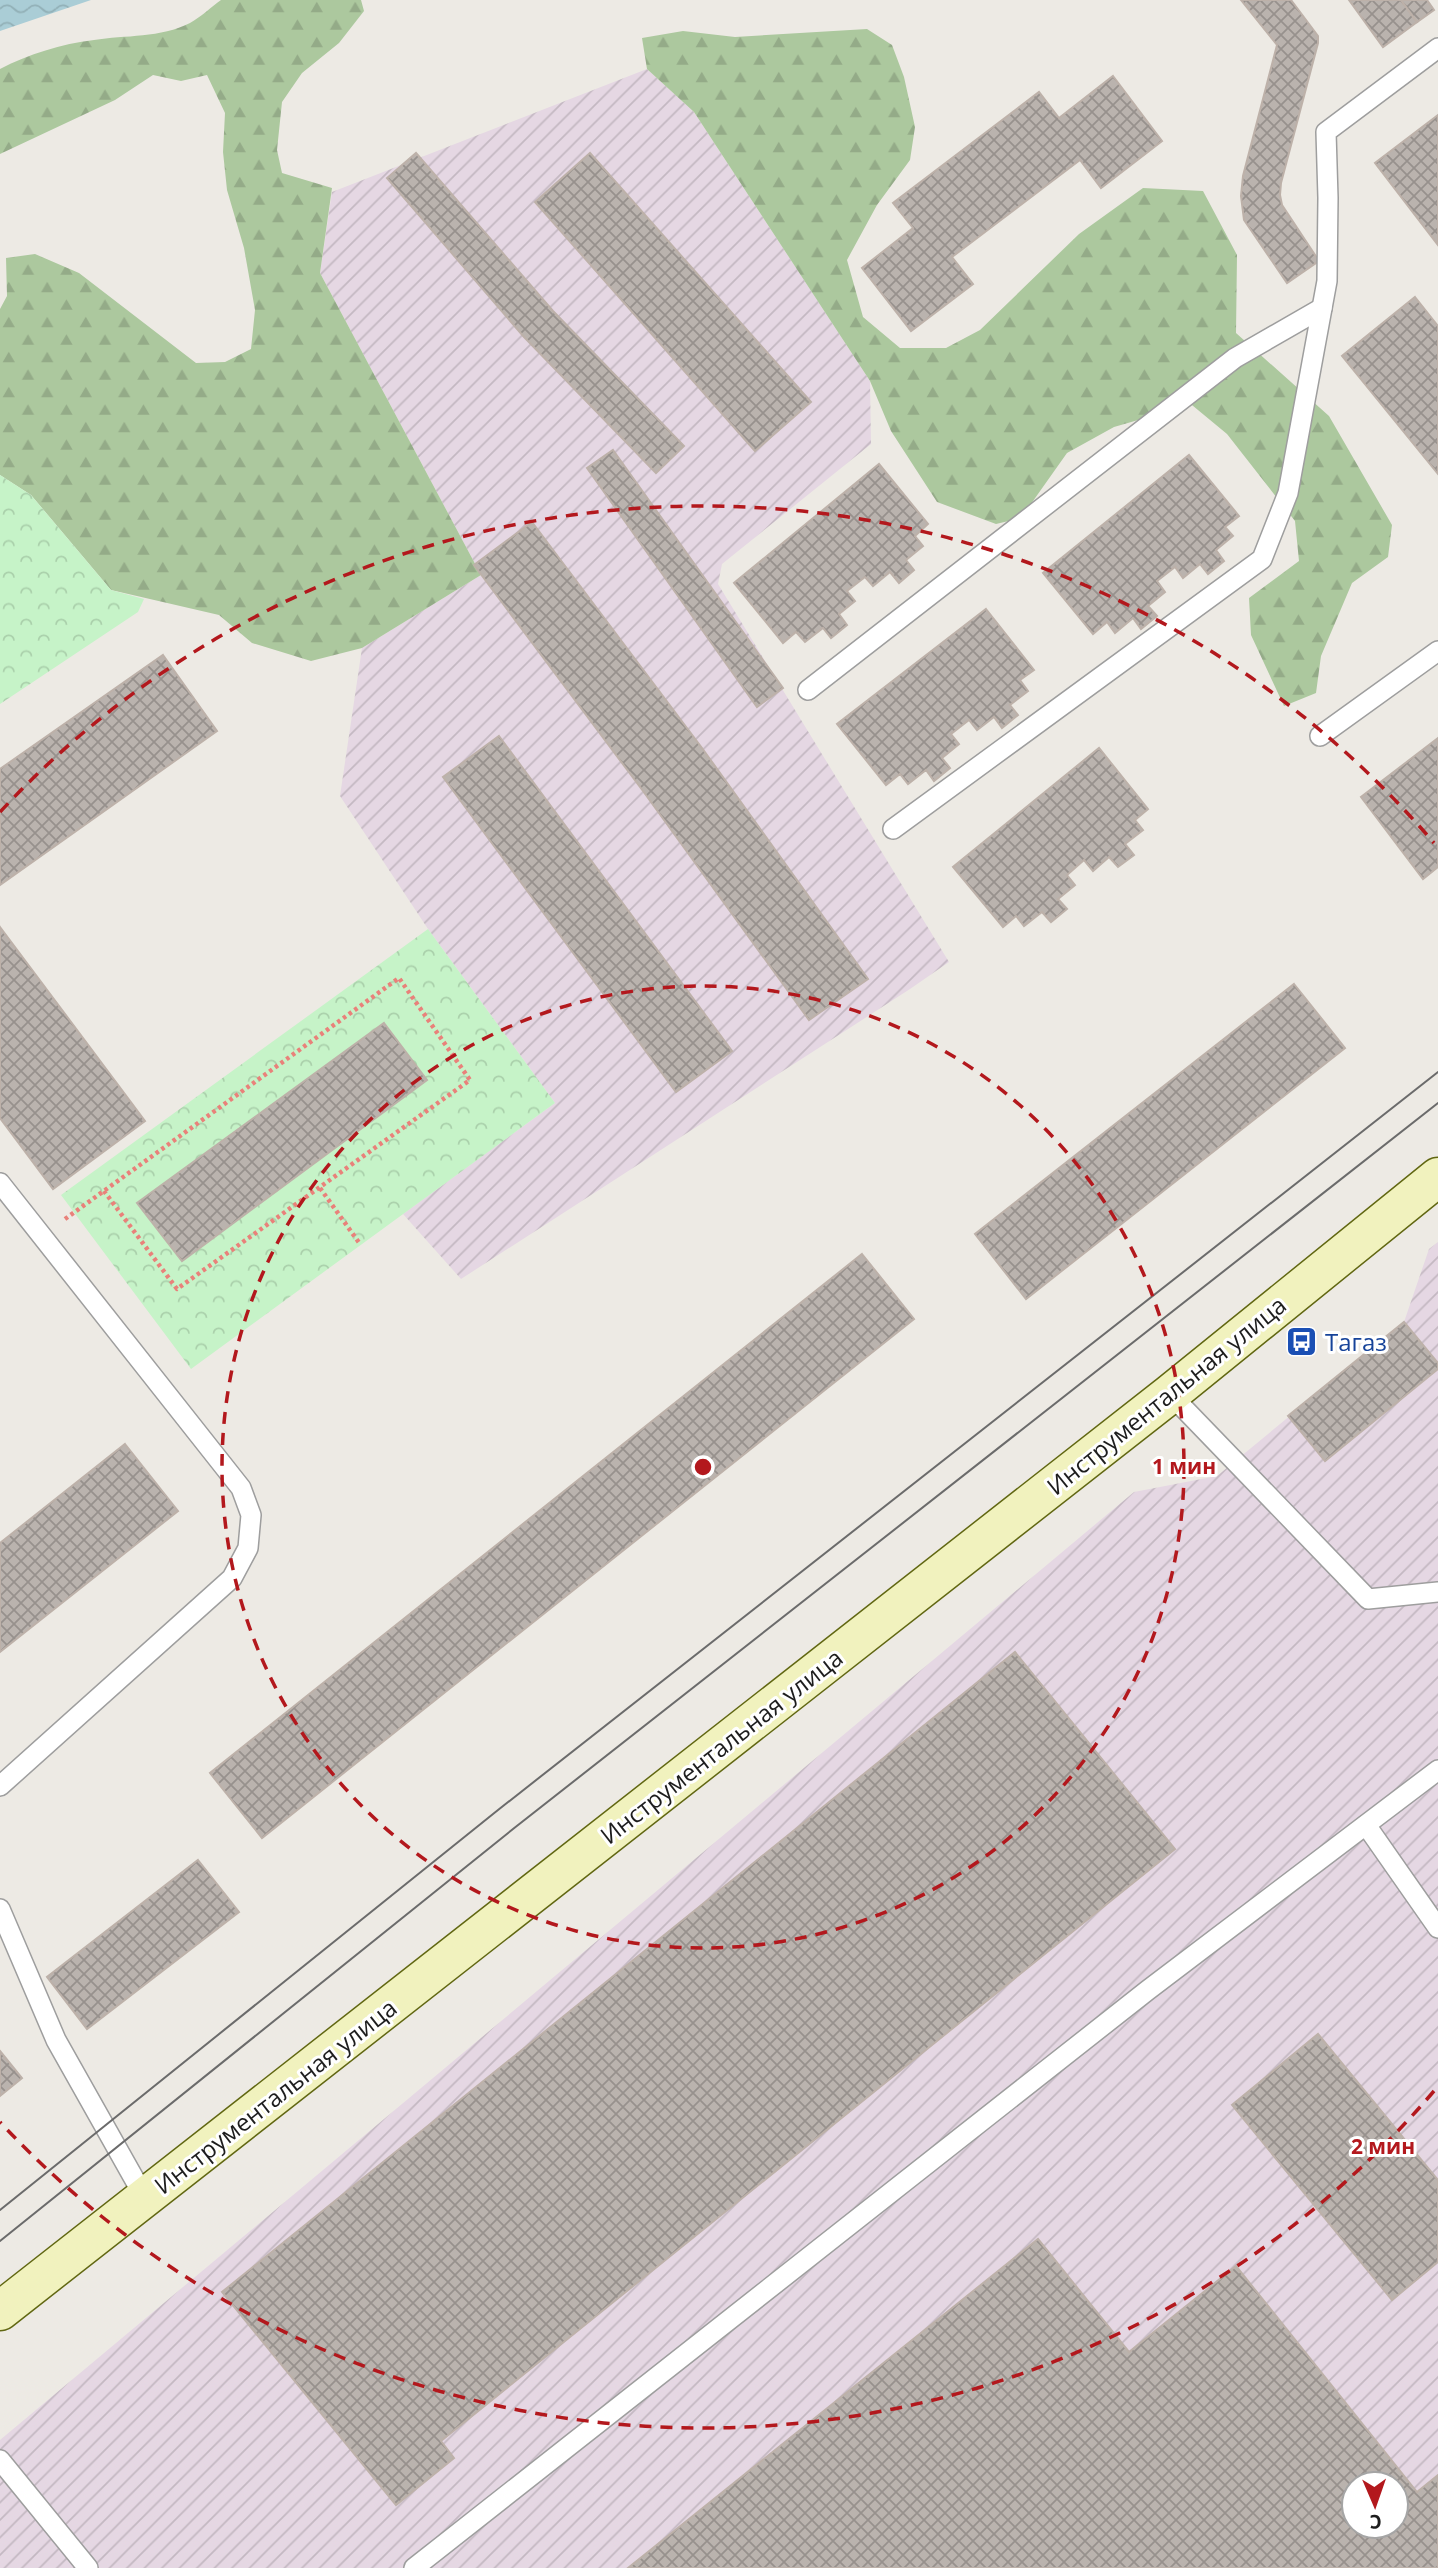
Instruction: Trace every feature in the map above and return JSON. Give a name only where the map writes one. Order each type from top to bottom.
[{"type":"street","name":"Инструментальная улица","points":[[0,2311],[1170,1394],[1438,1177]]},
{"type":"lane","points":[[893,829],[1262,559],[1288,493],[1327,281],[1326,132],[1438,48]]},
{"type":"lane","points":[[808,690],[1235,358],[1322,308]]},
{"type":"lane","points":[[1320,736],[1438,652]]},
{"type":"lane","points":[[0,1183],[241,1488],[251,1515],[248,1548],[232,1578],[0,1786]]},
{"type":"lane","points":[[1170,1394],[1368,1600],[1438,1591]]},
{"type":"lane","points":[[414,2568],[1137,1999],[1438,1770]]},
{"type":"lane","points":[[1366,1825],[1438,1928]]},
{"type":"lane","points":[[0,1909],[56,2039],[145,2198]]},
{"type":"lane","points":[[0,2460],[88,2568]]},
{"type":"path","points":[[42,1236],[104,1191],[399,978],[470,1080],[177,1289],[104,1191]]},
{"type":"path","points":[[320,1188],[360,1244]]},
{"type":"shaded area","points":[[647,69],[694,112],[870,381],[871,444],[722,564],[718,584],[949,962],[461,1279],[403,1214],[555,1103],[428,929],[340,796],[362,648],[481,575],[320,273],[332,192]]},
{"type":"shaded area","points":[[1438,1242],[1438,2568],[0,2568],[0,2440],[1134,1492],[1217,1476],[1404,1322],[1429,1249]]},
{"type":"green space","points":[[221,0],[361,0],[364,11],[339,43],[302,73],[282,102],[277,150],[282,173],[332,188],[320,273],[481,575],[362,648],[311,661],[252,643],[219,615],[111,590],[31,495],[0,475],[0,309],[7,296],[6,258],[35,254],[79,273],[196,363],[225,362],[251,349],[255,310],[244,248],[227,190],[223,152],[225,113],[207,75],[181,81],[153,75],[115,100],[0,154],[0,69],[34,54],[69,44],[155,34],[179,28],[194,21]]},
{"type":"green space","points":[[867,29],[892,45],[904,77],[915,127],[910,160],[877,205],[847,260],[863,317],[900,348],[946,348],[980,330],[1079,234],[1143,188],[1203,191],[1237,255],[1236,333],[1329,416],[1392,525],[1388,557],[1352,583],[1321,656],[1316,693],[1284,706],[1251,635],[1249,598],[1299,561],[1295,521],[1227,434],[1175,391],[1152,416],[1114,427],[1067,453],[1021,518],[996,524],[937,502],[891,431],[870,381],[694,112],[647,69],[642,38],[683,31],[735,37]]},
{"type":"green space","points":[[0,475],[31,495],[111,590],[144,599],[138,612],[0,704]]},
{"type":"green space","points":[[428,929],[555,1103],[191,1369],[61,1195]],"holes":[[[426,1080],[182,1261],[138,1203]]]},
{"type":"water","points":[[0,0],[91,0],[0,31]]},
{"type":"building","points":[[1241,0],[1291,0],[1318,36],[1280,195],[1282,205],[1319,261],[1287,283],[1244,220],[1241,196],[1243,176],[1277,45]]},
{"type":"building","points":[[1349,0],[1401,0],[1417,22],[1383,47]]},
{"type":"building","points":[[1401,0],[1427,0],[1434,10],[1417,22]]},
{"type":"building","points":[[1113,76],[1162,141],[1101,188],[1080,160],[952,257],[973,284],[911,331],[862,268],[913,228],[893,203],[1039,92],[1059,118]]},
{"type":"building","points":[[1438,115],[1438,245],[1375,163]]},
{"type":"building","points":[[416,153],[553,311],[684,446],[656,473],[524,337],[387,178]]},
{"type":"building","points":[[590,153],[811,402],[755,451],[535,202]]},
{"type":"building","points":[[1415,297],[1438,326],[1438,474],[1342,356]]},
{"type":"building","points":[[613,450],[783,688],[757,707],[587,468]]},
{"type":"building","points":[[1189,455],[1239,516],[1225,527],[1233,536],[1216,550],[1224,561],[1208,574],[1200,564],[1183,578],[1175,567],[1157,581],[1165,592],[1148,606],[1157,616],[1141,629],[1133,618],[1115,633],[1107,622],[1093,634],[1043,573]]},
{"type":"building","points":[[879,464],[928,524],[915,536],[923,546],[906,560],[914,570],[899,583],[890,572],[873,586],[865,577],[847,591],[855,601],[839,614],[847,625],[831,638],[823,628],[805,642],[796,632],[783,643],[734,583]]},
{"type":"building","points":[[532,522],[702,748],[868,979],[809,1020],[474,565]]},
{"type":"building","points":[[986,609],[1034,670],[1020,680],[1028,691],[1010,705],[1018,715],[1002,728],[994,717],[977,730],[969,720],[951,734],[959,744],[942,758],[950,768],[934,781],[926,770],[908,784],[900,774],[886,785],[837,724]]},
{"type":"building","points":[[163,655],[217,731],[0,885],[0,769]]},
{"type":"building","points":[[499,736],[732,1051],[676,1092],[443,777]]},
{"type":"building","points":[[1438,738],[1438,867],[1423,879],[1361,797]]},
{"type":"building","points":[[1099,748],[1148,809],[1135,820],[1143,830],[1125,844],[1134,855],[1118,867],[1109,857],[1093,871],[1084,860],[1067,875],[1075,885],[1058,899],[1067,909],[1051,922],[1042,912],[1024,926],[1016,916],[1003,927],[953,867]]},
{"type":"building","points":[[0,927],[145,1121],[53,1189],[0,1118]]},
{"type":"building","points":[[1294,984],[1345,1048],[1026,1299],[975,1234]]},
{"type":"building","points":[[384,1023],[427,1080],[182,1261],[137,1203]]},
{"type":"building","points":[[862,1254],[914,1319],[262,1838],[210,1773]]},
{"type":"building","points":[[1404,1322],[1438,1363],[1438,1369],[1325,1461],[1288,1416]]},
{"type":"building","points":[[125,1444],[178,1511],[0,1652],[0,1543]]},
{"type":"building","points":[[1015,1652],[1175,1849],[441,2441],[454,2458],[396,2505],[222,2292]]},
{"type":"building","points":[[198,1860],[239,1912],[87,2029],[47,1977]]},
{"type":"building","points":[[1318,2034],[1438,2180],[1438,2262],[1392,2300],[1232,2105]]},
{"type":"building","points":[[0,2051],[22,2078],[0,2096]]},
{"type":"building","points":[[1038,2239],[1129,2352],[1236,2266],[1399,2470],[1340,2470],[1340,2540],[1410,2540],[1410,2483],[1417,2492],[1438,2475],[1438,2568],[628,2568]]},
{"type":"tram line","points":[[0,2210],[498,1810],[1438,1072]]},
{"type":"tram line","points":[[0,2241],[513,1829],[1438,1103]]},
{"type":"place","name":"Тагаз","points":[[1302,1341]]}]
